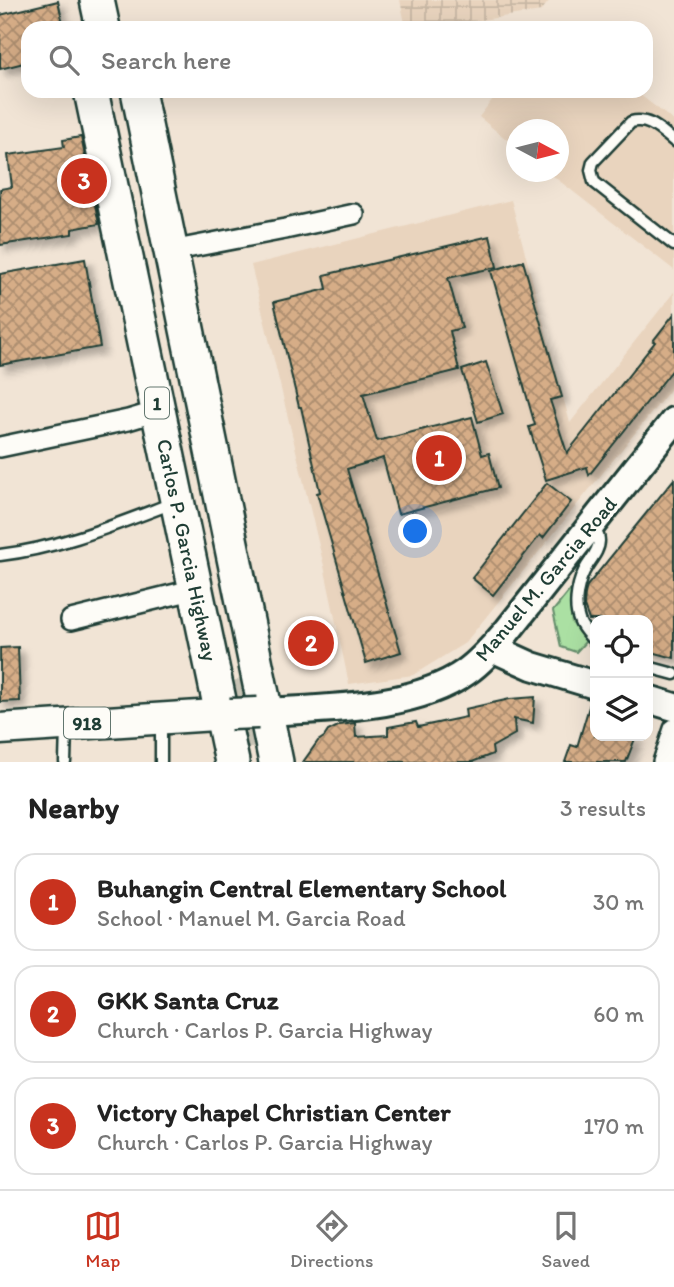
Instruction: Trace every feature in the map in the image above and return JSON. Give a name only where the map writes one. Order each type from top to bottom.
[{"type":"highway","name":"Carlos P. Garcia Highway","points":[[92,98],[196,589],[244,713],[253,758]]},
{"type":"highway","name":"Carlos P. Garcia Highway","points":[[117,98],[237,680]]},
{"type":"highway","name":"Carlos P. Garcia Highway","points":[[139,98],[171,251],[253,758]]},
{"type":"main road","name":"Manuel M. Garcia Road","points":[[244,713],[356,706],[413,695],[454,680],[492,648],[674,421]]},
{"type":"main road","points":[[492,648],[533,666],[590,683]]},
{"type":"main road","points":[[653,700],[674,706]]},
{"type":"main road","name":"918","points":[[0,729],[244,713]]},
{"type":"street","points":[[171,251],[354,214]]},
{"type":"street","points":[[0,447],[128,420],[158,411]]},
{"type":"street","points":[[71,620],[196,589]]},
{"type":"street","points":[[663,762],[674,729]]},
{"type":"lane","points":[[674,141],[647,121],[631,122],[593,162],[591,170],[594,182],[674,245]]},
{"type":"lane","points":[[0,555],[72,540],[178,502]]},
{"type":"lane","points":[[590,528],[598,536],[599,542],[586,567],[576,599],[578,618],[590,637]]},
{"type":"lane","points":[[653,668],[674,674]]},
{"type":"lane","points":[[160,762],[161,719]]},
{"type":"lane","points":[[65,762],[66,724]]},
{"type":"shaded area","points":[[400,0],[550,0],[541,11],[475,21],[404,21]]},
{"type":"shaded area","points":[[494,98],[644,98],[674,121],[674,270],[561,182],[569,182],[569,119],[506,119],[506,139],[479,117]]},
{"type":"shaded area","points":[[511,200],[570,423],[674,292],[674,385],[465,643],[413,675],[349,684],[324,566],[251,265]]},
{"type":"green space","points":[[571,589],[574,598],[574,621],[587,640],[576,652],[561,647],[553,611]]},
{"type":"building","points":[[58,1],[62,21],[21,21],[21,64],[0,69],[0,15]]},
{"type":"building","points":[[81,137],[99,224],[72,229],[72,234],[0,245],[0,189],[12,187],[8,155],[64,147],[63,140]]},
{"type":"building","points":[[490,236],[497,267],[448,278],[462,328],[450,331],[459,370],[363,394],[377,441],[472,417],[482,455],[489,453],[498,488],[398,514],[383,458],[347,469],[401,652],[366,663],[317,493],[320,492],[301,407],[274,302],[327,289],[324,275]]},
{"type":"building","points":[[85,259],[100,347],[0,365],[0,274]]},
{"type":"building","points":[[523,261],[562,397],[550,400],[567,453],[674,314],[674,368],[589,475],[587,467],[546,480],[529,427],[535,425],[491,271]]},
{"type":"building","points":[[486,362],[503,414],[478,422],[462,370]]},
{"type":"building","points":[[674,479],[674,658],[653,652],[653,615],[590,615],[589,620],[584,606],[587,586]]},
{"type":"building","points":[[547,483],[571,502],[543,538],[540,535],[493,595],[472,578]]},
{"type":"building","points":[[18,647],[20,701],[0,702],[0,648]]},
{"type":"building","points":[[535,697],[533,723],[514,719],[515,734],[492,747],[493,754],[472,762],[303,762],[328,731],[340,725],[355,723],[356,737],[388,735],[388,727],[416,722],[418,727],[466,717],[465,709],[510,699]]},
{"type":"building","points":[[590,703],[590,741],[634,741],[626,762],[565,762],[571,745],[577,747]]},
{"type":"tunnel","points":[[237,680],[251,748]]},
{"type":"place","name":"Victory Chapel Christian Center","points":[[84,181]]},
{"type":"place","name":"Buhangin Central Elementary School","points":[[439,458]]},
{"type":"place","name":"GKK Santa Cruz","points":[[311,643]]}]
